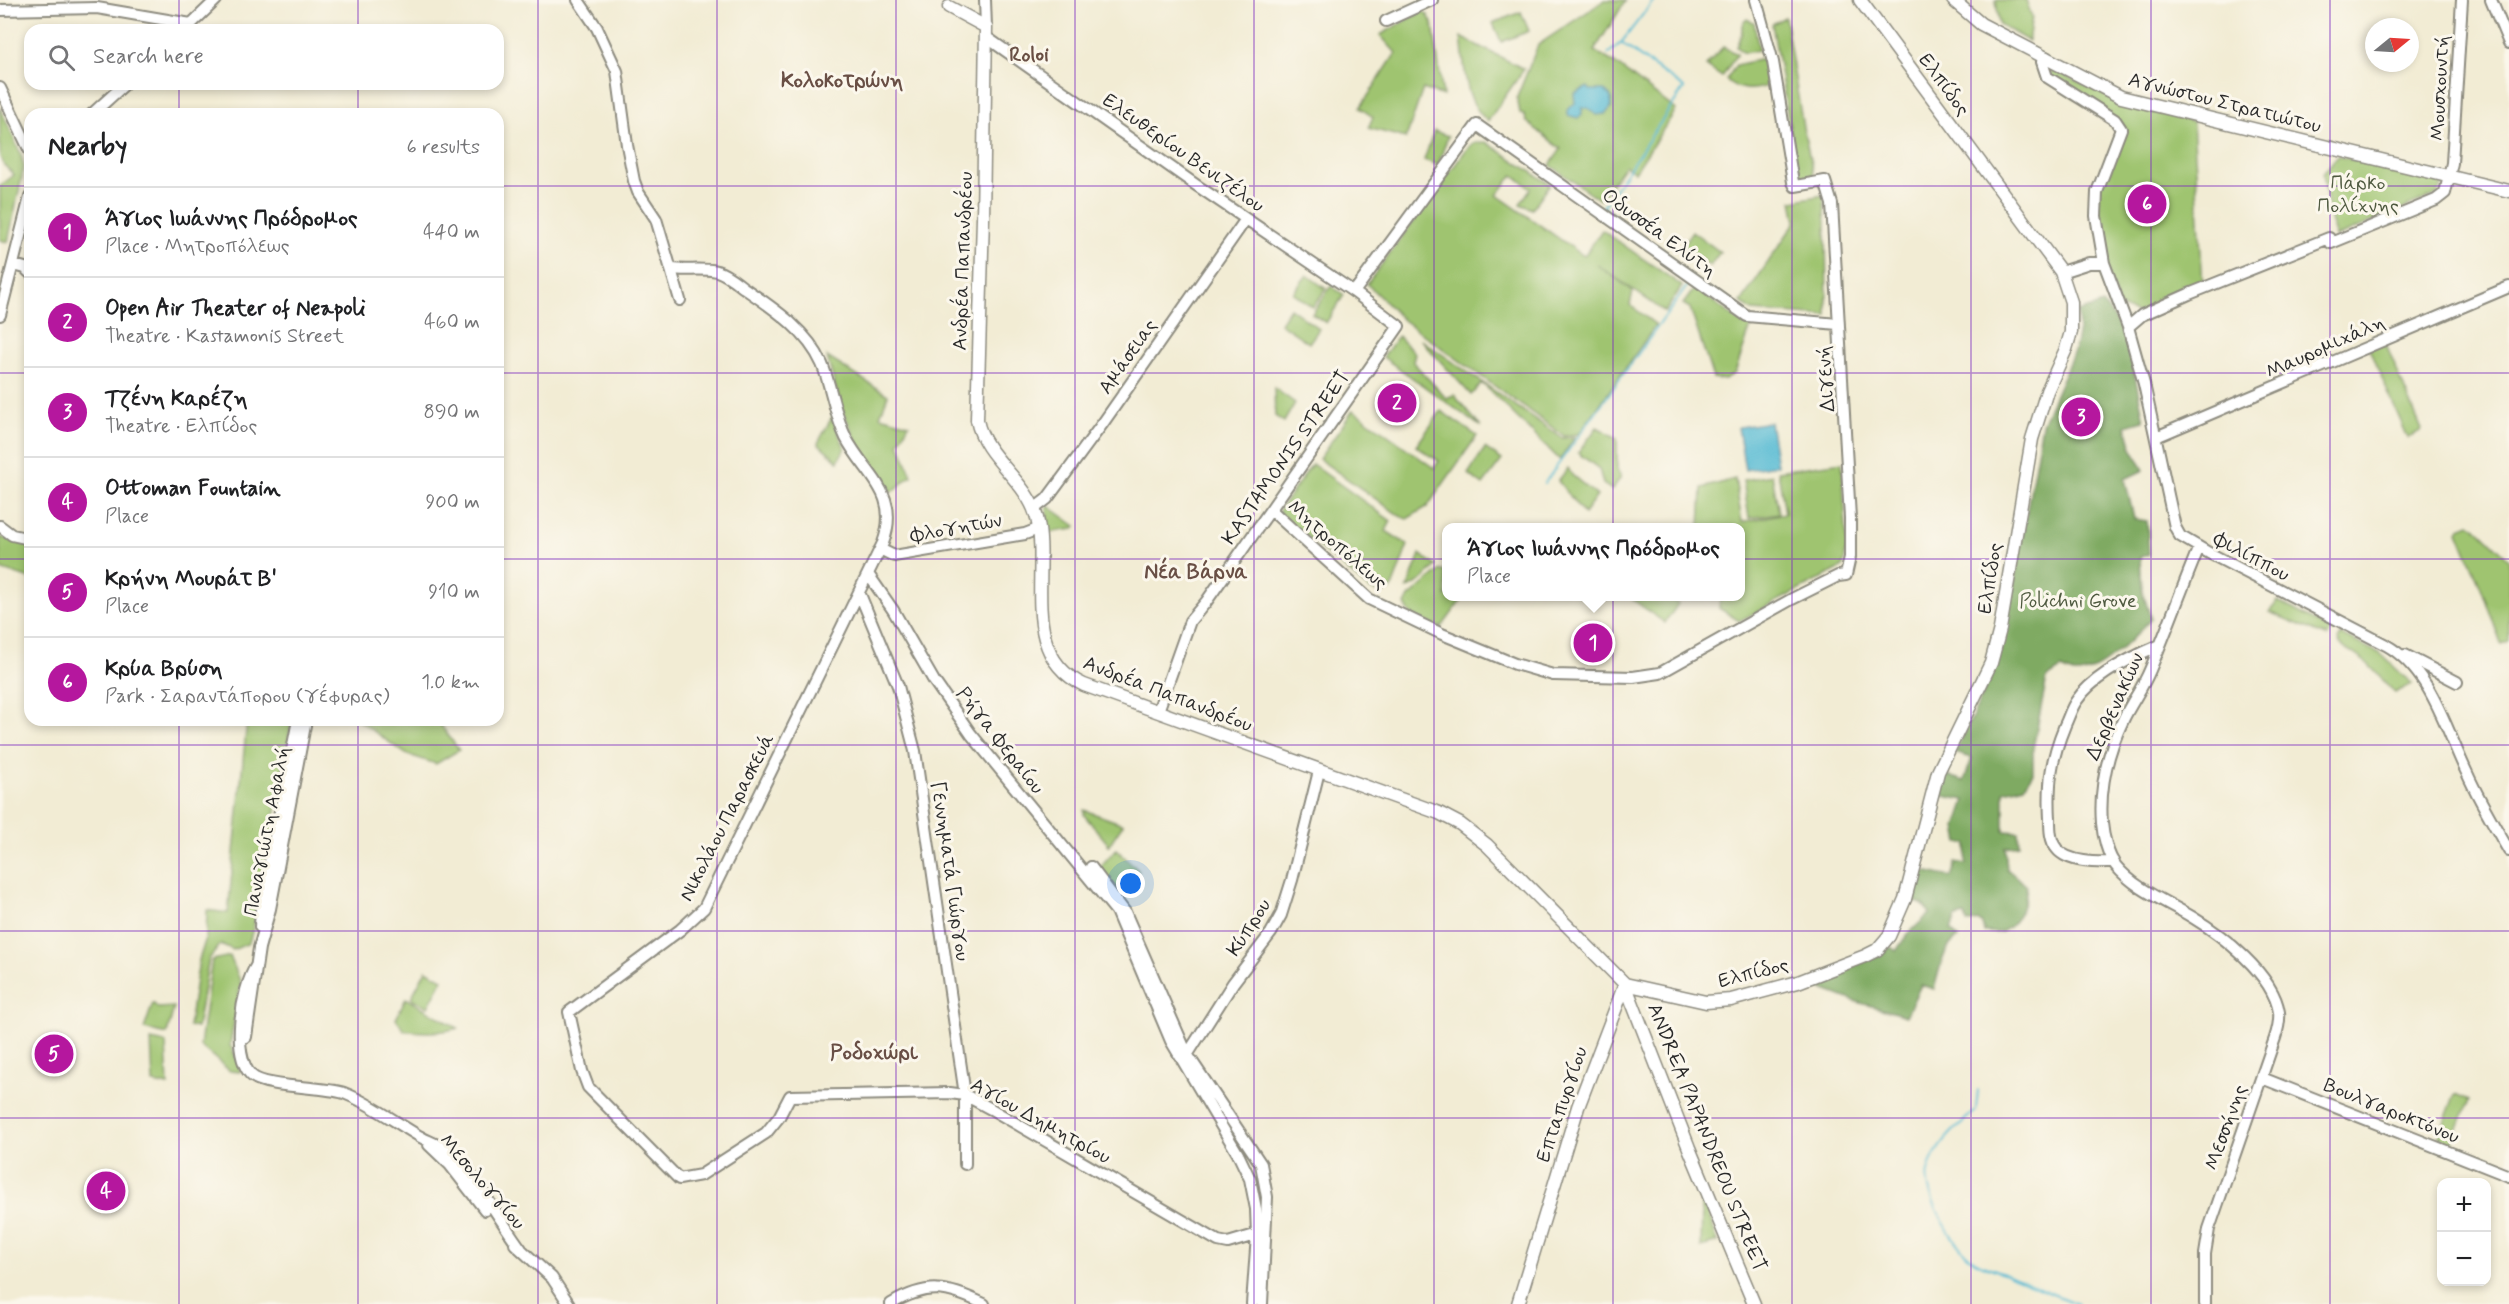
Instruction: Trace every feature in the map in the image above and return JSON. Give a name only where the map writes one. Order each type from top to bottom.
[{"type":"main road","name":"Ελπίδος","points":[[1625,984],[1703,1001],[1726,1001],[1798,982],[1847,963],[1874,952],[1889,936],[1905,899],[1938,772],[1991,663],[2000,629],[2034,430],[2071,332],[2070,302],[2061,272],[1860,0]]},
{"type":"main road","name":"Αγνώστου Στρατιώτου","points":[[1953,0],[1981,24],[2126,98],[2509,191]]},
{"type":"main road","name":"Ελευθερίου Βενιζέλου","points":[[944,3],[986,32]]},
{"type":"main road","name":"Ανδρέα Παπανδρέου","points":[[986,32],[977,420],[983,438],[1034,508],[1038,529],[1040,613],[1045,638],[1056,661],[1066,674],[1080,683],[1439,813],[1464,827],[1487,845],[1625,984]]},
{"type":"main road","name":"Επταπυργίου","points":[[1518,1304],[1578,1107],[1625,984]]},
{"type":"main road","name":"ANDREA PAPANDREOU STREET","points":[[1625,984],[1689,1148],[1754,1304]]},
{"type":"main road","name":"Επταπυργίου","points":[[1509,1304],[1527,1253],[1537,1238]]},
{"type":"street","points":[[191,24],[216,0]]},
{"type":"street","points":[[578,0],[597,28],[617,70],[634,182],[656,219],[680,300]]},
{"type":"street","name":"Ανδρέα Παπανδρέου","points":[[986,0],[986,32]]},
{"type":"street","name":"Διγενή","points":[[1756,0],[1773,62],[1792,182],[1795,186],[1800,187],[1825,181],[1832,204],[1851,530],[1846,575]]},
{"type":"street","name":"Μουσχουντή","points":[[2450,178],[2462,0]]},
{"type":"street","points":[[2491,0],[2509,43]]},
{"type":"street","points":[[1386,21],[1428,2]]},
{"type":"street","points":[[0,10],[97,8],[174,24]]},
{"type":"street","name":"Ελευθερίου Βενιζέλου","points":[[986,32],[1037,73],[1354,292],[1399,326]]},
{"type":"street","name":"Φιλίππου","points":[[2046,57],[2042,62],[2047,77],[2115,120],[2120,126],[2121,133],[2097,192],[2096,216],[2104,263],[2128,327],[2144,384],[2176,530],[2180,536],[2199,547],[2390,648],[2407,662],[2429,689],[2466,773],[2509,851]]},
{"type":"street","points":[[0,88],[24,136]]},
{"type":"street","points":[[99,108],[118,90]]},
{"type":"street","name":"Οδυσσέα Ελύτη","points":[[1354,292],[1477,125],[1747,316],[1838,324]]},
{"type":"street","points":[[2128,327],[2142,315],[2221,280],[2330,241],[2438,198],[2445,193],[2450,178]]},
{"type":"street","name":"Αμάσειας","points":[[1034,508],[1047,499],[1103,423],[1246,219]]},
{"type":"street","points":[[0,315],[24,222]]},
{"type":"street","points":[[2061,272],[2095,262],[2104,263]]},
{"type":"street","points":[[14,265],[24,269]]},
{"type":"street","points":[[672,269],[721,272],[769,306],[798,330],[813,348],[822,365],[837,416],[847,439],[884,494],[889,519],[880,549],[868,574]]},
{"type":"street","name":"Μαυρομιχάλη","points":[[2156,438],[2509,287]]},
{"type":"street","points":[[2119,307],[2142,315]]},
{"type":"street","name":"KASTAMONIS STREET","points":[[1158,711],[1190,621],[1271,510],[1399,326]]},
{"type":"street","name":"Μητροπόλεως","points":[[1271,510],[1369,599],[1442,634],[1515,664],[1553,675],[1633,677],[1660,674],[1792,599],[1838,576],[1846,575]]},
{"type":"street","points":[[3,529],[24,537]]},
{"type":"street","name":"Φλογητών","points":[[880,549],[894,556],[1025,534],[1038,529]]},
{"type":"street","name":"Δερβενακίων","points":[[2190,915],[2155,898],[2122,872],[2113,861],[2102,824],[2104,769],[2125,717],[2146,680],[2199,547]]},
{"type":"street","name":"Νικολάου Παρασκευά","points":[[779,1117],[766,1133],[705,1173],[690,1179],[679,1179],[588,1087],[568,1012],[680,930],[704,908],[868,574]]},
{"type":"street","name":"Ρήγα Φεραίου","points":[[868,574],[882,593],[938,687],[971,734],[1114,908],[1166,1031],[1259,1160],[1267,1186],[1252,1304]]},
{"type":"street","name":"Γεννηματά Γιώργου","points":[[859,592],[898,686],[914,742],[965,1095],[965,1164]]},
{"type":"street","points":[[2113,861],[2099,863],[2066,857],[2055,847],[2050,826],[2049,782],[2055,750],[2073,706],[2083,693],[2108,673],[2137,655],[2160,645]]},
{"type":"street","points":[[2390,648],[2457,682]]},
{"type":"street","name":"Παναγιώτη Αφαλή","points":[[259,948],[261,907],[297,726]]},
{"type":"street","name":"Παναγιώτη Αφαλή","points":[[305,726],[270,909],[256,966],[247,987],[239,1046],[247,1070],[255,1079],[342,1093],[418,1136]]},
{"type":"street","name":"Κύπρου","points":[[1185,1058],[1233,983],[1274,927],[1282,911],[1319,771]]},
{"type":"street","name":"Ρήγα Φεραίου","points":[[1091,867],[1125,912],[1185,1058],[1248,1172],[1261,1233],[1262,1304]]},
{"type":"street","name":"Μεσσήνης","points":[[2190,915],[2229,943],[2255,969],[2272,994],[2279,1014],[2278,1026],[2262,1078],[2223,1182],[2209,1229],[2205,1254],[2205,1304]]},
{"type":"street","name":"Βουλγαροκτόνου","points":[[2262,1078],[2509,1176]]},
{"type":"street","name":"Αγίου Δημητρίου","points":[[779,1117],[790,1096],[939,1093],[965,1095],[1223,1243],[1234,1242],[1261,1233]]},
{"type":"street","name":"Μεσολογγίου","points":[[418,1136],[470,1167],[521,1249]]},
{"type":"street","name":"Μεσολογγίου","points":[[418,1136],[450,1165],[502,1233],[552,1278],[569,1304]]},
{"type":"street","points":[[891,1304],[913,1292],[929,1288],[953,1292],[984,1304]]},
{"type":"green space","points":[[1605,0],[1626,0],[1594,51],[1613,62],[1676,110],[1635,172],[1625,165],[1600,200],[1550,165],[1561,149],[1526,121],[1525,116],[1520,113],[1517,97],[1538,45]]},
{"type":"green space","points":[[1996,0],[2026,0],[2032,17],[2028,41],[1999,24]]},
{"type":"green space","points":[[1423,11],[1433,25],[1443,96],[1423,89],[1406,138],[1368,128],[1373,117],[1360,108],[1396,53],[1380,35]]},
{"type":"green space","points":[[1521,12],[1529,31],[1501,42],[1493,23]]},
{"type":"green space","points":[[1785,17],[1803,127],[1814,177],[1799,180],[1772,24]]},
{"type":"green space","points":[[1746,19],[1754,22],[1759,50],[1744,53],[1736,47]]},
{"type":"green space","points":[[1461,37],[1524,69],[1488,121],[1474,104],[1470,94]]},
{"type":"green space","points":[[1723,47],[1737,54],[1722,77],[1706,66]]},
{"type":"green space","points":[[1763,59],[1767,86],[1745,89],[1726,80],[1736,65]]},
{"type":"green space","points":[[2050,68],[2121,103],[2193,122],[2203,286],[2142,315],[2119,307],[2104,263],[2097,192],[2121,129],[2053,83]]},
{"type":"green space","points":[[0,107],[24,167],[8,242],[0,240],[0,186],[14,175],[0,157]]},
{"type":"green space","points":[[1434,131],[1448,136],[1438,165],[1424,160]]},
{"type":"green space","points":[[1486,142],[1550,184],[1532,209],[1520,204],[1531,188],[1513,175],[1497,195],[1584,256],[1602,230],[1682,286],[1665,312],[1596,264],[1633,291],[1630,305],[1656,325],[1579,434],[1564,436],[1403,320],[1367,284],[1466,150],[1473,143]]},
{"type":"green space","name":"Πάρκο Πολίχνης","points":[[2337,156],[2444,183],[2438,194],[2336,237],[2330,219],[2323,174]]},
{"type":"green space","points":[[1823,195],[1826,222],[1827,316],[1752,311],[1741,302],[1796,221],[1792,201]]},
{"type":"green space","points":[[1692,231],[1720,252],[1710,266],[1682,245]]},
{"type":"green space","points":[[1307,275],[1326,289],[1313,307],[1293,293]]},
{"type":"green space","points":[[1331,286],[1344,295],[1326,323],[1312,314]]},
{"type":"green space","points":[[1695,288],[1743,324],[1751,326],[1735,373],[1725,380],[1713,378],[1690,308],[1683,304]]},
{"type":"green space","name":"Polichni Grove","points":[[2103,304],[2113,316],[2126,344],[2144,420],[2126,425],[2131,446],[2144,470],[2125,479],[2134,519],[2147,521],[2149,555],[2140,557],[2142,589],[2151,619],[2116,654],[2095,669],[2075,674],[2061,669],[2047,678],[2033,748],[2033,773],[2025,786],[2004,791],[2004,831],[2018,832],[2019,845],[2005,847],[2007,869],[2027,886],[2023,906],[2014,923],[2001,932],[1984,932],[1978,920],[1967,923],[1965,915],[1956,917],[1951,930],[1958,938],[1945,953],[1934,989],[1921,985],[1906,1016],[1854,1001],[1812,985],[1812,981],[1877,956],[1891,947],[1896,951],[1907,935],[1930,913],[1922,904],[1910,900],[1918,870],[1951,877],[1956,862],[1966,864],[1967,844],[1959,842],[1956,827],[1965,800],[1938,795],[1942,774],[1964,781],[1972,758],[1955,753],[1983,694],[2014,584],[2042,424],[2075,349],[2079,330],[2078,312]]},
{"type":"green space","points":[[1290,308],[1319,329],[1309,343],[1280,323]]},
{"type":"green space","points":[[1398,336],[1415,353],[1413,362],[1446,398],[1454,395],[1481,427],[1383,357]]},
{"type":"green space","points":[[1420,339],[1562,438],[1575,437],[1560,460],[1482,383],[1471,395]]},
{"type":"green space","points":[[2384,340],[2422,430],[2408,438],[2368,347]]},
{"type":"green space","points":[[827,357],[888,395],[880,416],[909,424],[899,443],[912,476],[891,492],[858,445],[840,404]]},
{"type":"green space","points":[[1274,388],[1295,403],[1284,422],[1275,416]]},
{"type":"green space","points":[[1353,410],[1434,468],[1439,461],[1416,446],[1441,411],[1477,436],[1427,507],[1407,519],[1319,459]]},
{"type":"green space","points":[[832,417],[845,448],[838,461],[818,443]]},
{"type":"green space","points":[[1597,427],[1617,438],[1617,469],[1621,477],[1612,490],[1603,484],[1599,469],[1578,453]]},
{"type":"green space","points":[[1485,448],[1502,460],[1483,485],[1468,474]]},
{"type":"green space","points":[[1842,462],[1847,547],[1843,567],[1739,621],[1719,608],[1720,601],[1745,601],[1745,523],[1700,523],[1702,488],[1735,479],[1742,522],[1785,513],[1778,471]]},
{"type":"green space","points":[[1312,464],[1391,521],[1386,531],[1408,545],[1391,590],[1382,593],[1369,589],[1278,512]]},
{"type":"green space","points":[[1568,468],[1572,475],[1597,496],[1584,514],[1558,481]]},
{"type":"green space","points":[[1772,475],[1779,513],[1749,518],[1743,480]]},
{"type":"green space","points":[[1047,505],[1076,526],[1073,529],[1047,533]]},
{"type":"green space","points":[[2470,524],[2475,526],[2509,559],[2509,641],[2501,644],[2458,531]]},
{"type":"green space","points":[[0,537],[24,544],[24,577],[0,569]]},
{"type":"green space","points":[[1420,554],[1436,566],[1421,581],[1407,589]]},
{"type":"green space","points":[[1441,570],[1442,601],[1461,601],[1441,628],[1411,615],[1405,605],[1409,597]]},
{"type":"green space","points":[[1635,601],[1674,601],[1678,604],[1665,623]]},
{"type":"green space","points":[[2278,601],[2331,630],[2328,637],[2269,612]]},
{"type":"green space","points":[[2341,635],[2381,654],[2412,684],[2395,693],[2368,664],[2340,644],[2338,640]]},
{"type":"green space","points":[[246,726],[291,726],[259,907],[249,943],[233,950],[221,944],[209,959],[197,1028],[189,1026],[199,960],[206,938],[207,910],[228,913]]},
{"type":"green space","points":[[366,726],[441,726],[459,750],[436,764],[406,754]]},
{"type":"green space","points":[[1084,810],[1123,824],[1109,845],[1084,815]]},
{"type":"green space","points":[[1116,849],[1139,871],[1118,894],[1098,869]]},
{"type":"green space","points":[[230,956],[241,983],[230,1045],[240,1065],[240,1072],[230,1071],[200,1046],[212,960]]},
{"type":"green space","points":[[426,970],[443,979],[428,1007],[411,998]]},
{"type":"green space","points":[[406,998],[458,1028],[431,1032],[404,1030],[396,1019]]},
{"type":"green space","points":[[153,1003],[158,1008],[174,1007],[167,1034],[144,1029]]},
{"type":"green space","points":[[151,1040],[166,1043],[168,1086],[153,1083]]},
{"type":"green space","points":[[2455,1094],[2469,1100],[2452,1143],[2438,1138]]},
{"type":"green space","points":[[1705,1203],[1718,1242],[1701,1247],[1702,1204]]},
{"type":"water","points":[[1588,87],[1590,90],[1604,90],[1611,97],[1611,108],[1605,114],[1596,115],[1588,108],[1582,108],[1582,114],[1578,118],[1567,115],[1567,110],[1575,103],[1574,94]]},
{"type":"water","points":[[1770,422],[1777,465],[1745,470],[1738,427]]},
{"type":"waterway","points":[[1608,54],[1621,43],[1654,0]]},
{"type":"waterway","points":[[1613,215],[1603,207],[1684,88],[1621,43]]},
{"type":"waterway","points":[[1544,484],[1690,282]]},
{"type":"waterway","points":[[1978,1090],[1976,1110],[1941,1145],[1928,1171],[1930,1192],[1941,1218],[1957,1243],[1972,1259],[2078,1304]]},
{"type":"place","name":"Κρύα Βρύση","points":[[2147,204]]},
{"type":"place","name":"Open Air Theater of Neapoli","points":[[1397,403]]},
{"type":"place","name":"Τζένη Καρέζη","points":[[2081,417]]},
{"type":"place","name":"Άγιος Ιωάννης Πρόδρομος","points":[[1593,643]]},
{"type":"place","name":"Κρήνη Μουράτ Β'","points":[[54,1054]]},
{"type":"place","name":"Ottoman Fountain","points":[[106,1191]]},
{"type":"district","name":"Roloi","points":[[1029,54]]},
{"type":"district","name":"Κολοκοτρώνη","points":[[842,80]]},
{"type":"district","name":"Νέα Βάρνα","points":[[1196,571]]},
{"type":"district","name":"Ροδοχώρι","points":[[874,1052]]}]
